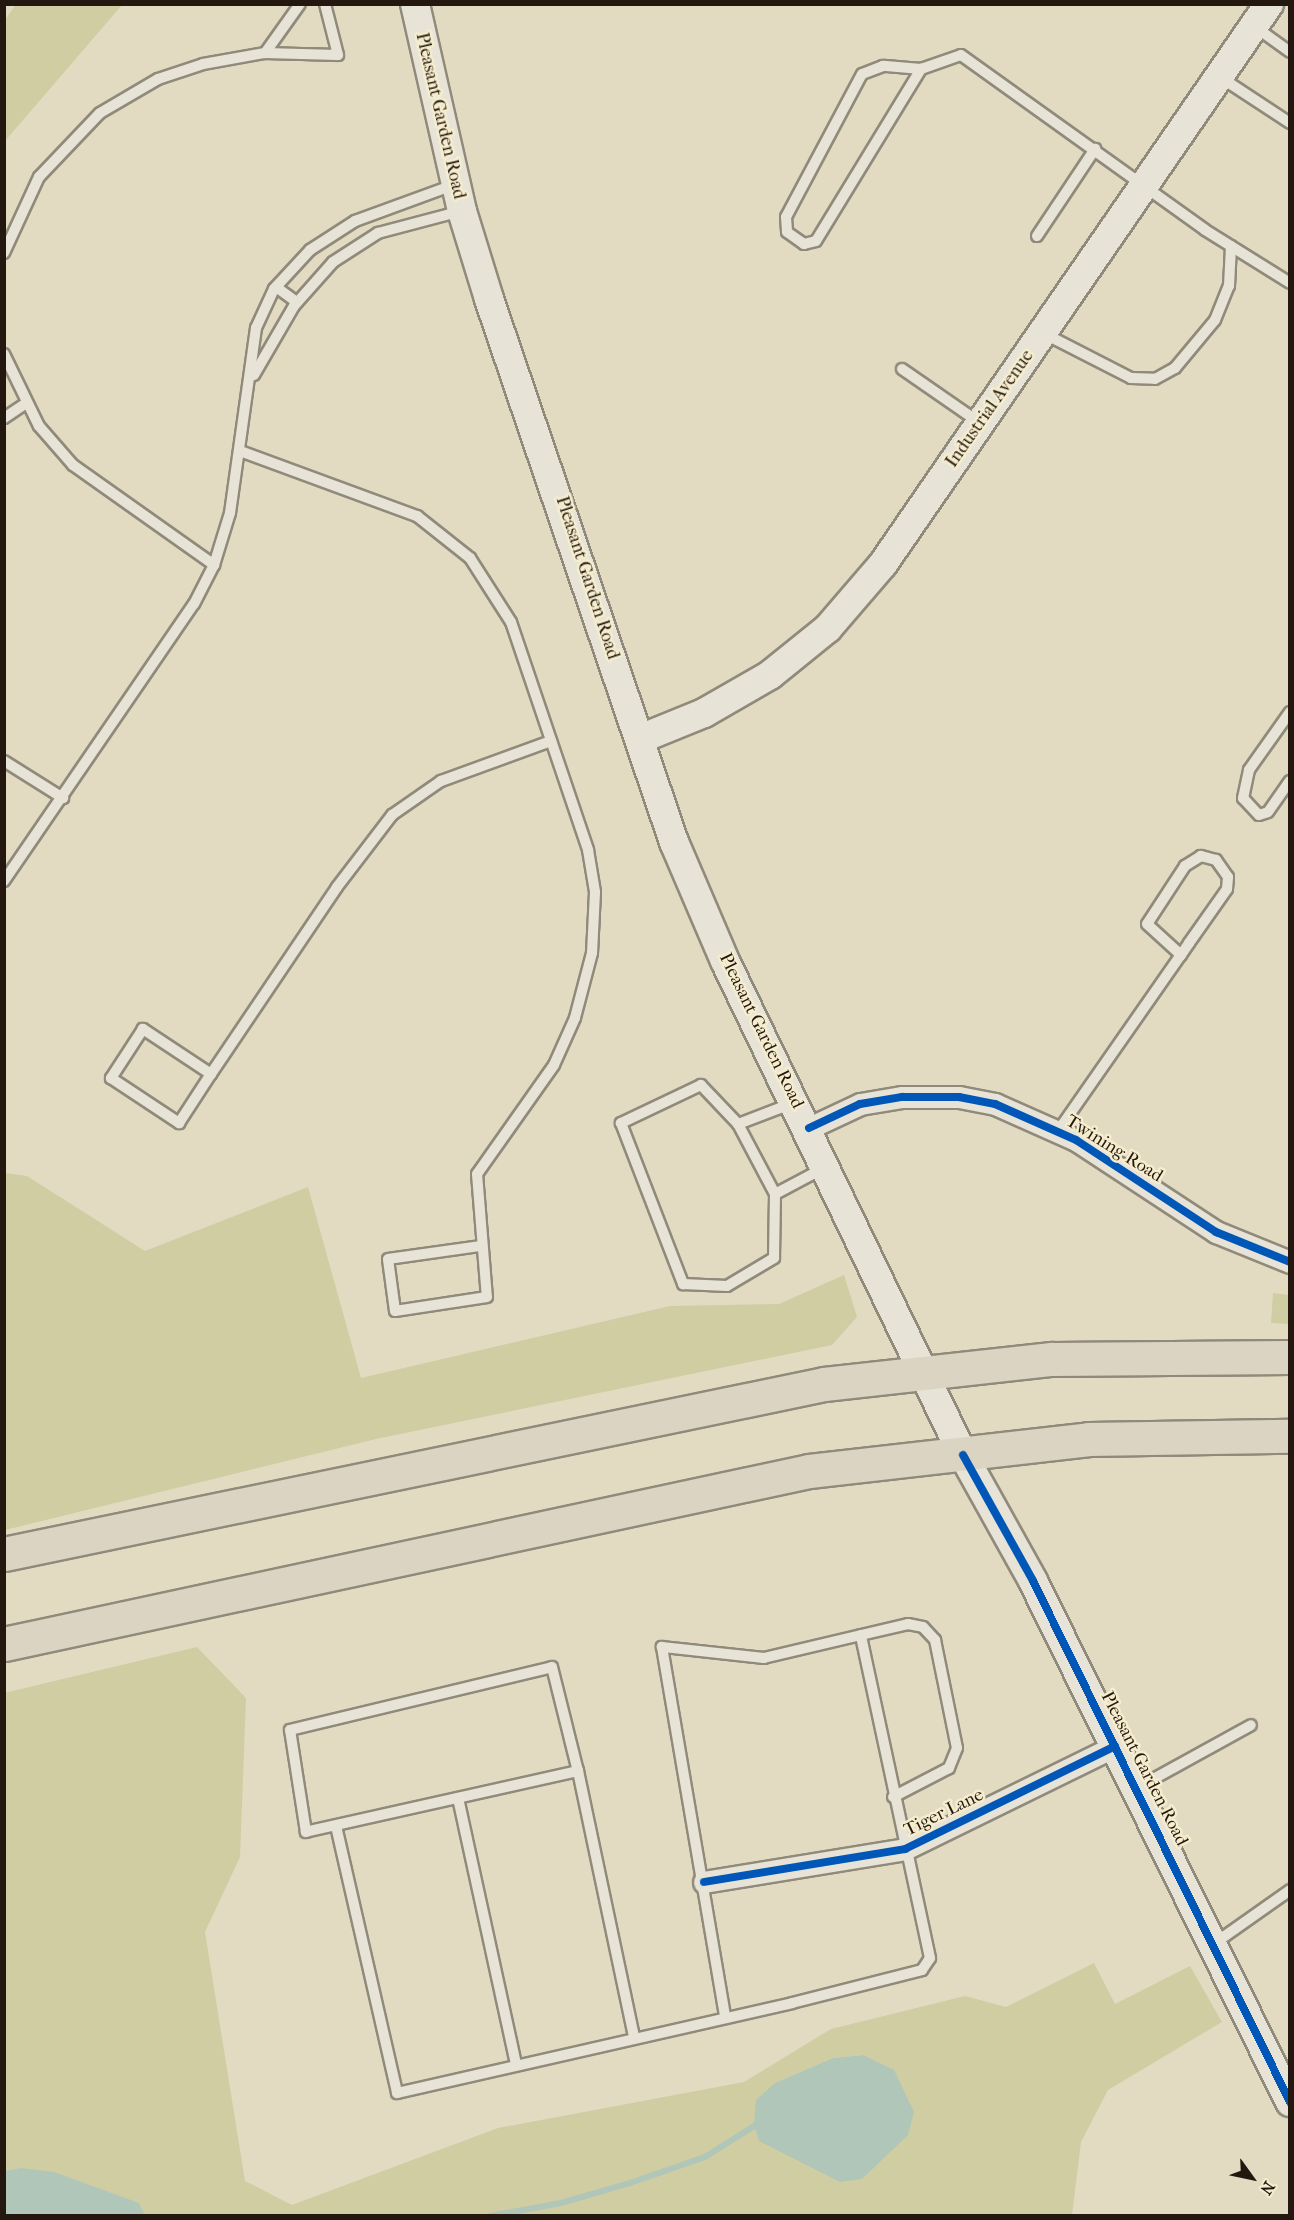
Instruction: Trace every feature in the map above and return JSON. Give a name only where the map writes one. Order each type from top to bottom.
[{"type":"highway","points":[[4,1554],[824,1384],[924,1371],[1145,1354],[1290,1357]]},
{"type":"highway","points":[[4,1644],[809,1471],[1089,1439],[1290,1436]]},
{"type":"main road","name":"Pleasant Garden Road","points":[[415,4],[459,197],[678,852],[963,1455],[1215,1943],[1290,2102]]},
{"type":"main road","name":"Industrial Avenue","points":[[640,739],[704,713],[770,675],[828,628],[883,564],[1261,15]]},
{"type":"street","name":"Twining Road","points":[[808,1128],[860,1104],[947,1097],[995,1104],[1058,1131],[1216,1232],[1290,1262]]},
{"type":"street","name":"Tiger Lane","points":[[704,1882],[905,1849],[1115,1746]]},
{"type":"lane","points":[[265,52],[300,4]]},
{"type":"lane","points":[[4,253],[39,177],[100,114],[158,79],[265,52],[338,55],[326,4]]},
{"type":"lane","points":[[1261,15],[1290,52]]},
{"type":"lane","points":[[921,69],[816,240],[804,243],[787,232],[786,217],[862,74],[883,66],[921,69],[961,55],[1095,149],[1143,187],[1290,283]]},
{"type":"lane","points":[[1219,77],[1290,123]]},
{"type":"lane","points":[[1037,236],[1095,149]]},
{"type":"lane","points":[[4,881],[63,798],[194,603],[214,565],[225,533],[240,451],[252,377],[256,328],[276,287],[310,250],[340,229],[396,201],[459,197]]},
{"type":"lane","points":[[252,377],[297,302],[351,248],[459,197]]},
{"type":"lane","points":[[340,229],[351,248]]},
{"type":"lane","points":[[1042,333],[1131,378],[1155,379],[1175,368],[1215,320],[1229,286],[1231,246]]},
{"type":"lane","points":[[276,287],[297,302]]},
{"type":"lane","points":[[4,354],[25,404],[73,465],[214,565]]},
{"type":"lane","points":[[902,369],[980,423]]},
{"type":"lane","points":[[4,418],[25,404]]},
{"type":"lane","points":[[240,451],[396,507],[456,544],[501,601],[588,850],[595,892],[592,953],[564,1045],[477,1174],[481,1246],[487,1297],[394,1311],[388,1259],[481,1246]]},
{"type":"lane","points":[[1290,712],[1249,770],[1243,798],[1259,815],[1268,812],[1290,781]]},
{"type":"lane","points":[[211,1074],[143,1029],[111,1078],[179,1122],[350,869],[392,815],[441,781],[551,741]]},
{"type":"lane","points":[[4,760],[63,798]]},
{"type":"lane","points":[[1058,1131],[1181,955],[1227,889],[1228,877],[1216,860],[1201,856],[1185,866],[1147,924],[1181,955]]},
{"type":"lane","points":[[701,1084],[738,1124],[775,1194],[774,1258],[727,1286],[684,1284],[621,1123],[701,1084]]},
{"type":"lane","points":[[738,1124],[796,1102]]},
{"type":"lane","points":[[775,1194],[827,1166]]},
{"type":"lane","points":[[725,2016],[704,1882],[662,1647],[764,1658],[908,1624],[923,1627],[935,1640],[955,1737],[949,1768],[893,1797]]},
{"type":"lane","points":[[336,1826],[397,2093],[922,1970],[930,1958],[893,1797],[861,1635]]},
{"type":"lane","points":[[578,1771],[306,1832],[290,1730],[552,1667],[578,1771],[634,2037]]},
{"type":"lane","points":[[1136,1788],[1251,1725]]},
{"type":"lane","points":[[458,1798],[516,2065]]},
{"type":"lane","points":[[1215,1943],[1290,1890]]},
{"type":"shaded area","points":[[16,4],[122,5],[5,141],[5,20]]},
{"type":"shaded area","points":[[5,1173],[27,1176],[145,1251],[308,1187],[361,1378],[670,1306],[779,1304],[844,1275],[857,1317],[832,1345],[376,1439],[5,1530]]},
{"type":"shaded area","points":[[1273,1293],[1289,1295],[1289,1324],[1271,1323]]},
{"type":"shaded area","points":[[197,1647],[246,1698],[240,1857],[205,1932],[245,2181],[292,2205],[498,2128],[744,2082],[831,2029],[965,1996],[1006,2007],[1094,1963],[1115,2004],[1190,1966],[1222,2022],[1108,2090],[1081,2142],[1072,2215],[145,2215],[139,2203],[20,2168],[5,2171],[4,1693]],"holes":[[[863,2055],[775,2083],[833,2058]]]},
{"type":"shaded area","points":[[863,2055],[894,2070],[914,2112],[908,2135],[862,2179],[840,2182],[759,2141],[754,2124],[756,2100],[775,2083],[833,2058]]},
{"type":"shaded area","points":[[20,2168],[54,2172],[139,2203],[145,2215],[5,2215],[5,2171]]},
{"type":"waterway","points":[[490,2216],[561,2203],[630,2183],[705,2157],[759,2123]]},
{"type":"cycle path","points":[[809,1128],[860,1104],[902,1097],[959,1097],[995,1104],[1076,1140],[1216,1232],[1290,1262]]},
{"type":"cycle path","points":[[963,1455],[1033,1581],[1290,2102]]},
{"type":"cycle path","points":[[704,1882],[905,1849],[1115,1746]]}]
